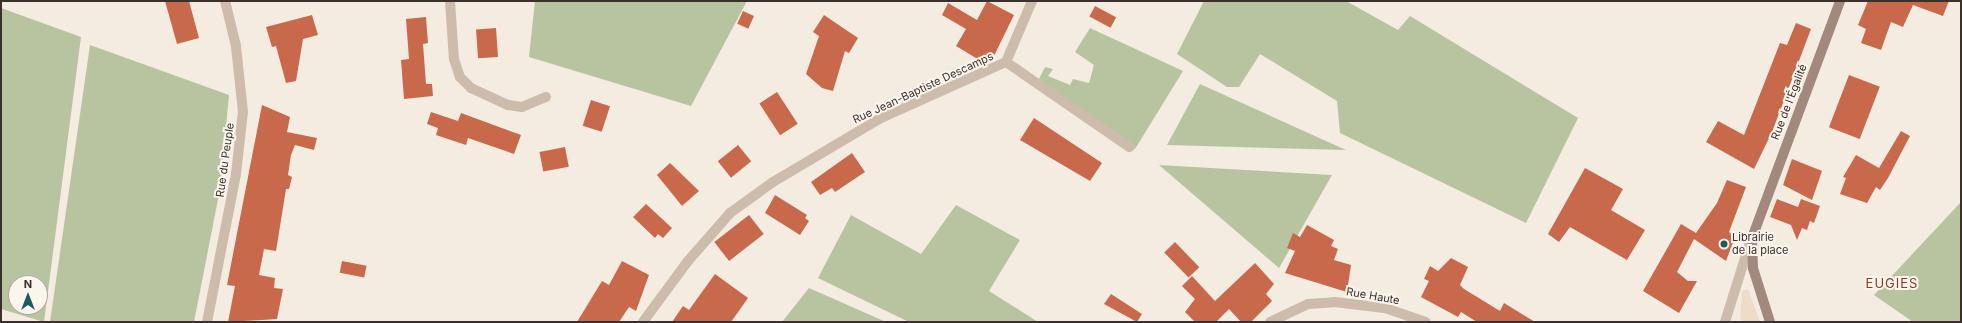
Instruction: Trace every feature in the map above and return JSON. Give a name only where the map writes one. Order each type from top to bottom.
[{"type":"main road","name":"Rue de l'Égalité","points":[[1770,322],[1753,268],[1752,238],[1760,211],[1840,1]]},
{"type":"street","name":"Rue du Peuple","points":[[207,322],[236,174],[243,112],[236,46],[225,1]]},
{"type":"street","points":[[450,1],[454,58],[460,77],[471,88],[508,105],[522,107],[546,97]]},
{"type":"street","name":"Rue Jean-Baptiste Descamps","points":[[644,322],[688,261],[730,213],[773,182],[879,119],[1006,62],[1032,1]]},
{"type":"street","points":[[1006,62],[1129,147]]},
{"type":"street","points":[[1725,322],[1752,238]]},
{"type":"street","name":"Rue Haute","points":[[1270,322],[1308,304],[1334,302],[1385,308],[1426,322]]},
{"type":"green space","points":[[535,1],[747,1],[691,106],[529,57]]},
{"type":"green space","points":[[1204,1],[1346,1],[1398,30],[1410,16],[1578,118],[1526,223],[1340,133],[1337,101],[1260,54],[1239,87],[1227,87],[1177,54]]},
{"type":"green space","points":[[1,8],[81,37],[48,291],[48,275],[8,275],[8,311],[1,309]]},
{"type":"green space","points":[[1090,28],[1183,71],[1135,149],[1037,83],[1045,67],[1053,69],[1048,76],[1070,85],[1073,79],[1089,83],[1094,65],[1075,52]]},
{"type":"green space","points":[[90,45],[229,95],[220,189],[194,322],[50,322]]},
{"type":"green space","points":[[1200,84],[1346,150],[1167,145]]},
{"type":"green space","points":[[1159,165],[1332,175],[1279,268]]},
{"type":"green space","points":[[1961,202],[1961,322],[1913,322],[1874,295]]},
{"type":"green space","points":[[956,205],[1020,240],[989,291],[1038,322],[909,322],[818,278],[851,215],[921,254]]},
{"type":"green space","points":[[809,288],[886,322],[782,322]]},
{"type":"green space","points":[[21,315],[45,315],[44,322]]},
{"type":"shaded area","points":[[1748,289],[1760,322],[1742,322],[1740,318],[1742,291]]},
{"type":"building","points":[[165,1],[189,1],[199,38],[177,44]]},
{"type":"building","points":[[987,1],[1014,15],[991,62],[986,64],[956,46],[966,29],[942,15],[948,3],[977,20]]},
{"type":"building","points":[[1868,1],[1949,1],[1943,16],[1913,5],[1903,27],[1891,22],[1881,50],[1861,43],[1866,29],[1858,25]]},
{"type":"building","points":[[1095,6],[1116,17],[1111,28],[1089,17]]},
{"type":"building","points":[[743,11],[754,16],[748,29],[737,24]]},
{"type":"building","points":[[312,15],[318,35],[303,39],[296,81],[286,83],[276,46],[272,47],[266,27]]},
{"type":"building","points":[[824,15],[858,38],[849,53],[845,51],[833,91],[822,88],[806,74],[819,36],[813,32]]},
{"type":"building","points":[[426,17],[428,43],[423,44],[426,84],[432,84],[433,96],[404,99],[401,60],[409,59],[406,19]]},
{"type":"building","points":[[1796,23],[1811,29],[1772,132],[1754,169],[1706,142],[1718,121],[1744,135],[1780,43],[1787,45]]},
{"type":"building","points":[[496,28],[498,57],[478,58],[476,29]]},
{"type":"building","points":[[1849,75],[1880,87],[1860,139],[1829,127]]},
{"type":"building","points":[[777,92],[798,124],[780,135],[759,103]]},
{"type":"building","points":[[591,100],[610,106],[602,132],[583,126]]},
{"type":"building","points":[[262,105],[290,117],[287,132],[317,138],[314,150],[295,145],[291,155],[288,175],[292,177],[289,189],[286,189],[276,251],[264,249],[259,275],[275,278],[274,288],[283,289],[277,319],[228,322],[235,286],[227,285]]},
{"type":"building","points":[[431,112],[458,121],[461,113],[521,135],[514,154],[468,138],[466,145],[436,135],[438,128],[427,124]]},
{"type":"building","points":[[1034,118],[1102,163],[1090,181],[1020,140]]},
{"type":"building","points":[[1901,131],[1910,136],[1880,190],[1876,187],[1867,203],[1840,194],[1846,178],[1843,177],[1856,155],[1879,168]]},
{"type":"building","points":[[738,145],[751,161],[731,178],[718,161]]},
{"type":"building","points":[[565,147],[569,167],[543,172],[539,152]]},
{"type":"building","points":[[852,153],[865,172],[835,192],[832,188],[820,195],[811,182]]},
{"type":"building","points":[[1792,159],[1822,171],[1812,200],[1783,185]]},
{"type":"building","points":[[670,163],[699,191],[682,206],[657,175]]},
{"type":"building","points":[[1585,168],[1623,189],[1611,210],[1645,230],[1627,260],[1570,227],[1559,242],[1548,234]]},
{"type":"building","points":[[1727,180],[1746,187],[1729,232],[1735,237],[1726,261],[1694,239],[1677,272],[1688,281],[1697,281],[1679,313],[1643,291],[1681,224],[1696,233],[1717,203]]},
{"type":"building","points":[[775,195],[807,215],[805,218],[809,221],[800,235],[765,213]]},
{"type":"building","points":[[1777,199],[1798,207],[1801,199],[1820,206],[1814,223],[1810,221],[1807,230],[1802,228],[1797,240],[1791,225],[1770,217]]},
{"type":"building","points":[[646,204],[672,228],[663,238],[658,234],[655,238],[633,217]]},
{"type":"building","points":[[749,215],[764,234],[729,261],[714,242]]},
{"type":"building","points":[[1307,225],[1334,240],[1331,246],[1338,249],[1334,260],[1351,265],[1347,292],[1285,273],[1295,251],[1287,248],[1293,233],[1300,237]]},
{"type":"building","points":[[1175,242],[1199,267],[1189,278],[1164,252]]},
{"type":"building","points":[[1451,258],[1468,267],[1460,285],[1464,289],[1500,311],[1504,303],[1535,322],[1477,322],[1461,312],[1458,317],[1421,297],[1429,281],[1424,279],[1430,266],[1438,271]]},
{"type":"building","points":[[342,261],[367,266],[364,278],[340,273]]},
{"type":"building","points":[[622,261],[649,275],[636,311],[629,307],[619,322],[577,322],[602,281],[609,285]]},
{"type":"building","points":[[1255,263],[1274,284],[1266,294],[1272,301],[1251,322],[1241,322],[1229,309],[1216,322],[1195,322],[1185,312],[1195,299],[1182,286],[1192,276],[1215,301]]},
{"type":"building","points":[[715,274],[748,298],[731,322],[672,322],[683,306],[689,310]]},
{"type":"building","points":[[1111,294],[1142,314],[1137,322],[1104,304]]},
{"type":"place","name":"Librairie de la place","points":[[1724,244]]},
{"type":"district","name":"EUGIES","points":[[1892,283]]}]
